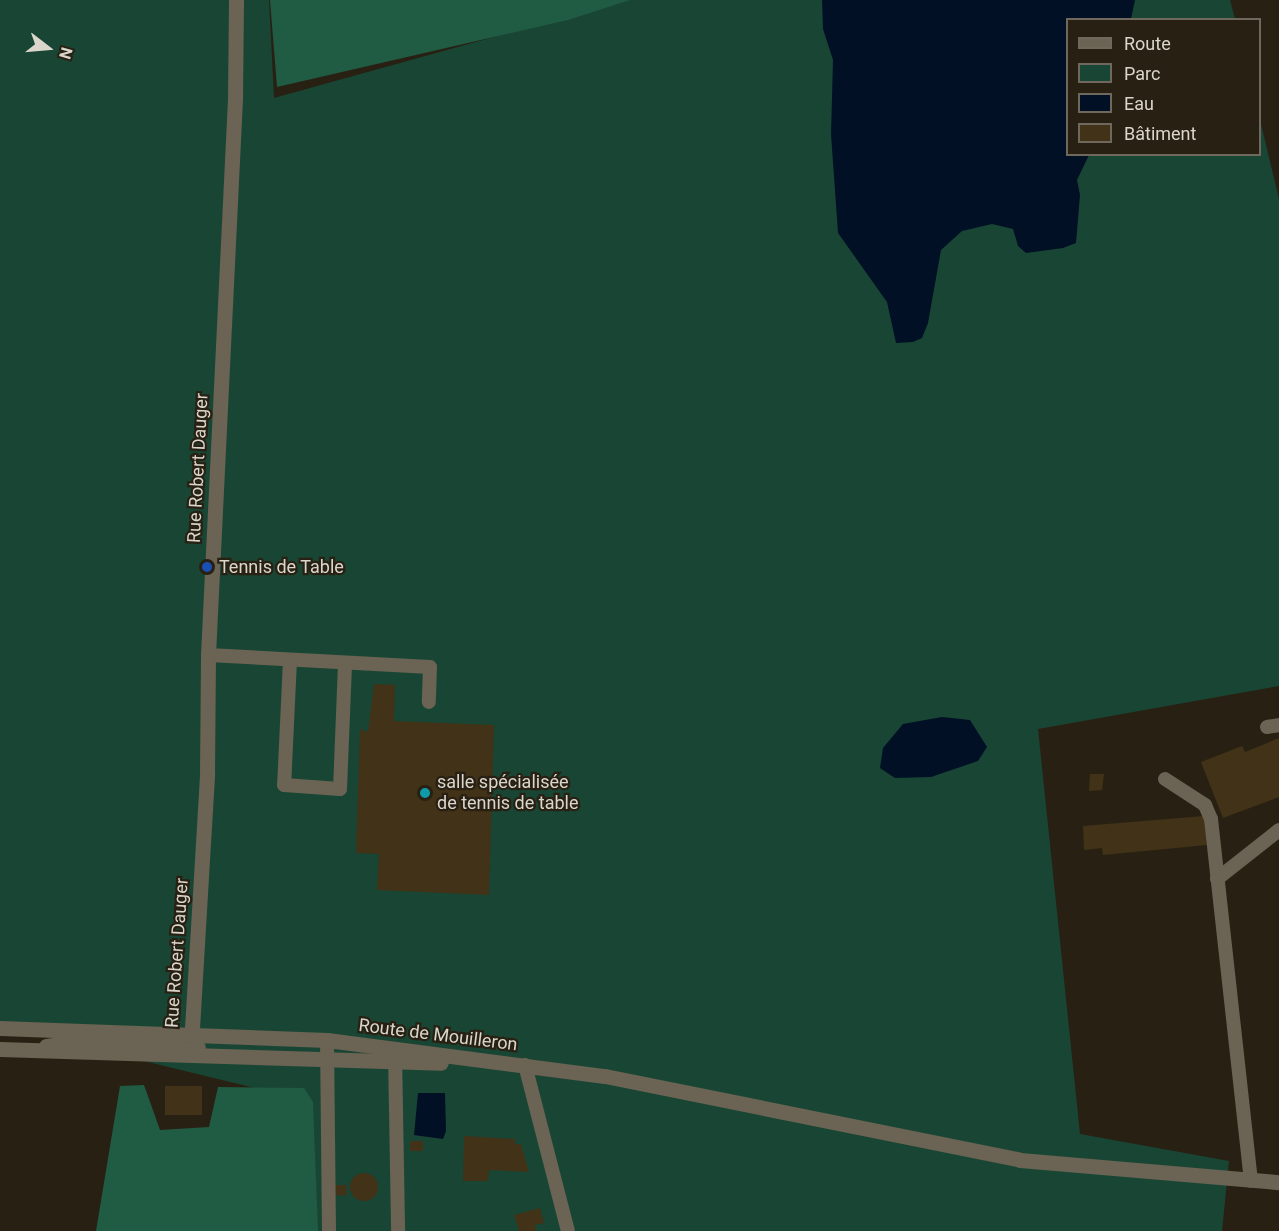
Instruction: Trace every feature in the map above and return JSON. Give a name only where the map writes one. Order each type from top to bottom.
[{"type":"street","name":"Rue Robert Dauger","points":[[191,1039],[207,772],[208,655],[235,99],[236,0]]},
{"type":"street","name":"Route de Mouilleron","points":[[0,1028],[191,1039],[327,1040],[395,1056]]},
{"type":"street","points":[[19,1050],[83,1041],[191,1039],[236,1058]]},
{"type":"street","name":"Route de Mouilleron","points":[[0,1049],[328,1061],[395,1056],[525,1065],[605,1076],[1020,1160],[1279,1182]]},
{"type":"lane","points":[[208,655],[430,667],[429,702]]},
{"type":"lane","points":[[290,660],[284,785],[340,789],[345,664]]},
{"type":"lane","points":[[1165,779],[1204,805],[1211,819],[1251,1181]]},
{"type":"lane","points":[[1217,879],[1279,830]]},
{"type":"lane","points":[[327,1040],[329,1231]]},
{"type":"lane","points":[[395,1056],[398,1231]]},
{"type":"lane","points":[[525,1065],[568,1231]]},
{"type":"green space","points":[[0,0],[269,0],[274,98],[627,0],[1230,0],[1235,18],[1066,18],[1066,156],[1261,156],[1261,124],[1279,199],[1279,686],[1038,729],[1080,1134],[1229,1161],[1222,1231],[309,1231],[313,1102],[0,1026]]},
{"type":"green space","points":[[270,0],[630,0],[568,20],[277,87]]},
{"type":"green space","points":[[144,1085],[160,1130],[209,1127],[218,1087],[304,1088],[313,1102],[318,1231],[96,1231],[120,1086]]},
{"type":"water","points":[[822,0],[1135,0],[1131,18],[1066,18],[1066,156],[1089,156],[1077,180],[1080,195],[1076,243],[1063,248],[1026,253],[1018,246],[1013,229],[992,224],[962,231],[941,250],[928,323],[922,338],[913,342],[896,343],[887,302],[838,233],[831,134],[833,60],[823,29]]},
{"type":"water","points":[[942,717],[970,720],[987,747],[978,761],[931,777],[895,778],[880,768],[883,748],[903,724]]},
{"type":"water","points":[[418,1093],[445,1093],[446,1131],[443,1139],[414,1135]]},
{"type":"building","name":"salle spécialisée de tennis de table","points":[[374,684],[395,685],[394,721],[494,725],[489,895],[377,890],[379,854],[356,853],[360,729],[368,732]]},
{"type":"building","points":[[1279,738],[1279,797],[1223,818],[1201,762],[1242,746],[1245,752]]},
{"type":"building","points":[[1090,774],[1104,774],[1102,790],[1089,791]]},
{"type":"building","points":[[1204,816],[1207,845],[1103,855],[1102,848],[1084,850],[1083,826]]},
{"type":"building","points":[[165,1086],[202,1086],[202,1115],[165,1115]]},
{"type":"building","points":[[464,1136],[515,1139],[515,1144],[521,1144],[529,1172],[489,1170],[488,1181],[463,1181]]},
{"type":"building","points":[[410,1141],[423,1141],[423,1151],[410,1151]]},
{"type":"building","points":[[364,1173],[374,1177],[378,1187],[374,1197],[364,1201],[354,1197],[350,1187],[354,1177]]},
{"type":"building","points":[[335,1185],[347,1185],[346,1196],[335,1195]]},
{"type":"building","points":[[540,1208],[544,1223],[535,1225],[536,1231],[519,1231],[514,1215]]},
{"type":"place","name":"Tennis de Table","points":[[207,567]]},
{"type":"place","name":"salle spécialisée de tennis de table","points":[[425,793]]}]
